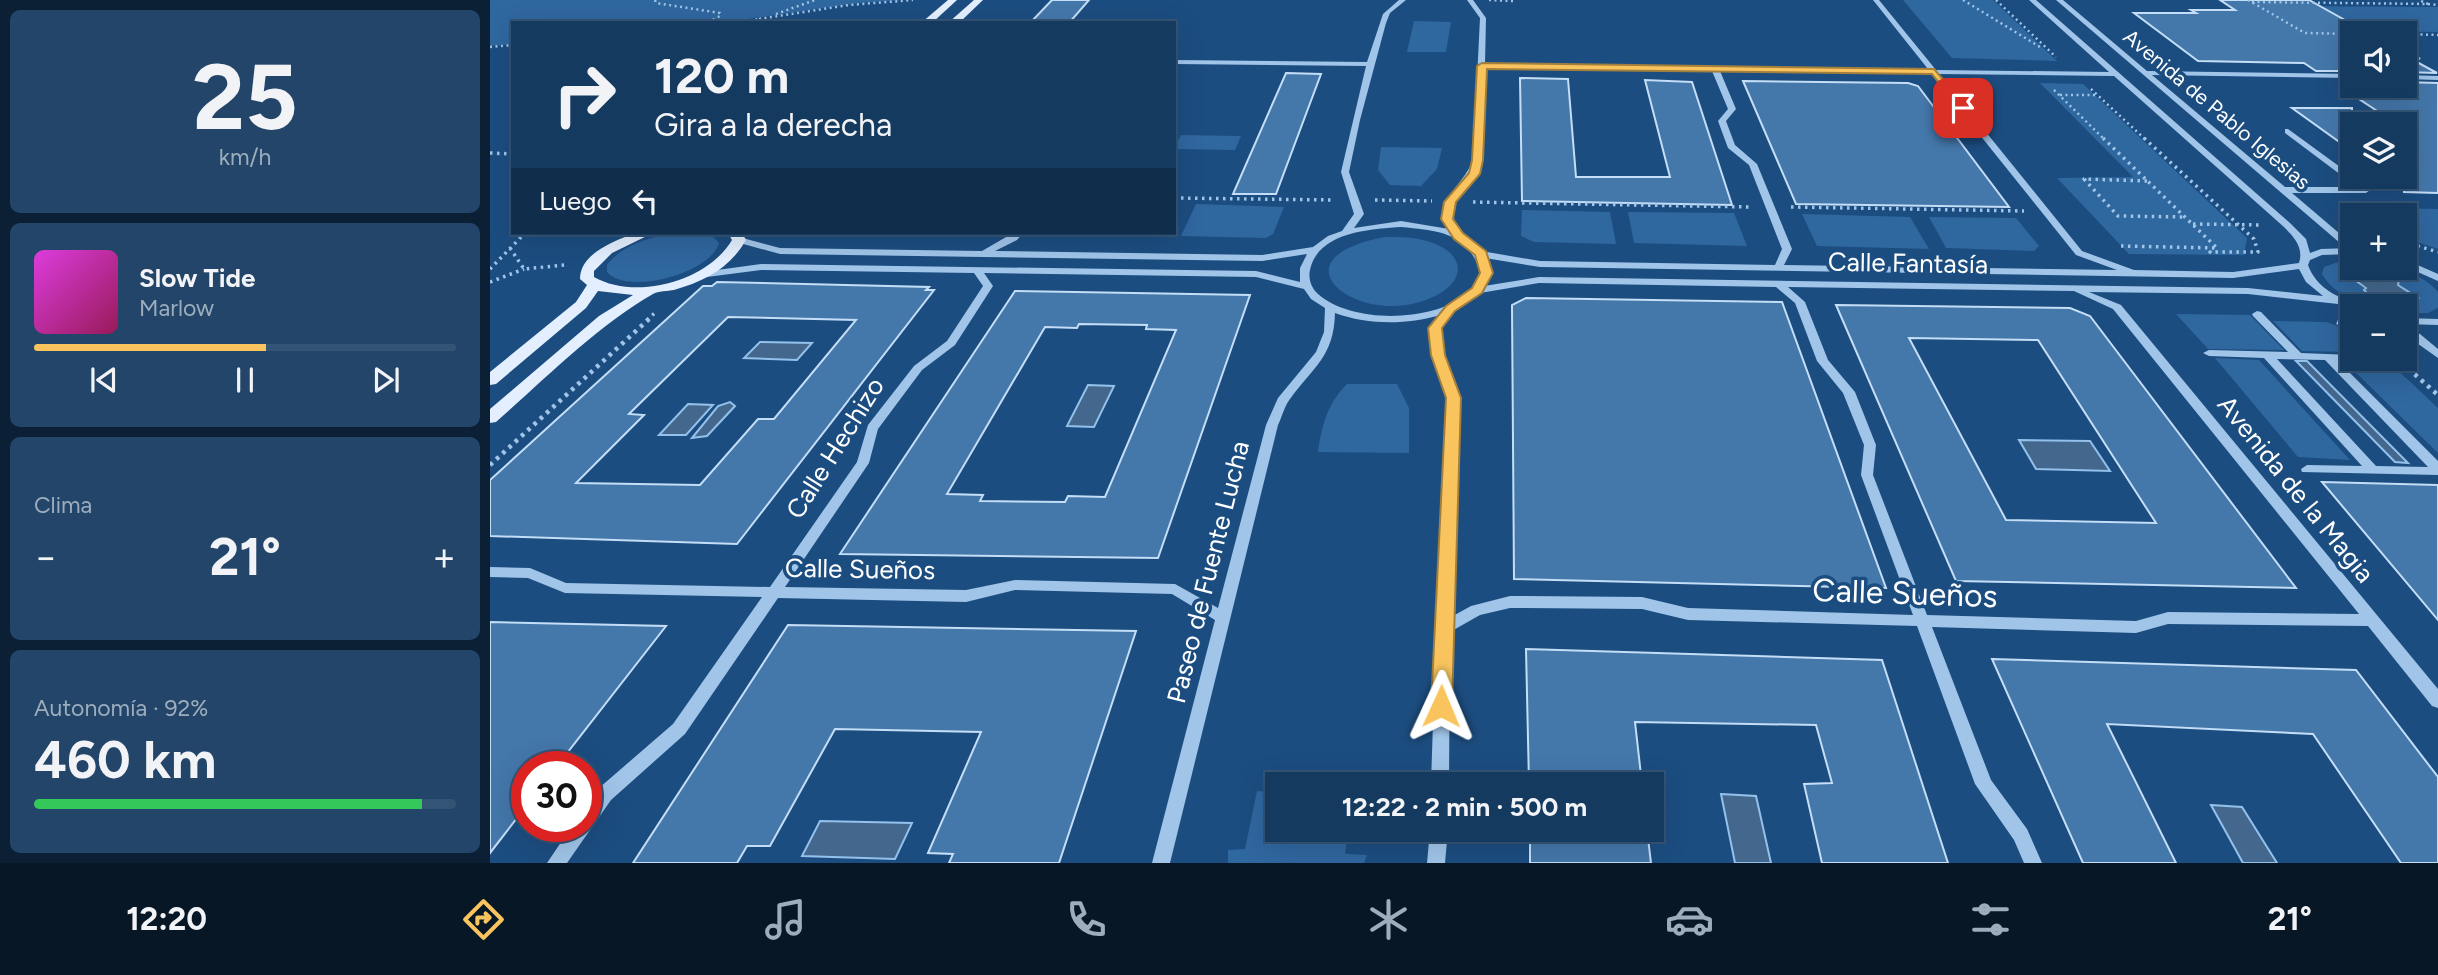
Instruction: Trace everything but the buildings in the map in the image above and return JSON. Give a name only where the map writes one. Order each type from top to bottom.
[{"type":"main road","points":[[928,21],[953,0]]},
{"type":"main road","points":[[955,21],[979,0]]},
{"type":"main road","points":[[641,235],[607,250],[594,260],[587,270],[587,279],[594,286],[609,291],[656,289]]},
{"type":"main road","points":[[490,418],[604,319],[656,289],[699,275],[729,258],[737,237]]},
{"type":"main road","points":[[490,380],[580,305],[594,286]]},
{"type":"street","points":[[1345,233],[1359,214],[1357,200],[1345,172],[1370,64],[1382,21],[1387,12],[1403,0]]},
{"type":"street","points":[[1458,236],[1447,219],[1450,202],[1474,174],[1482,66],[1483,18],[1470,0]]},
{"type":"street","points":[[1876,0],[2079,253],[2140,274]]},
{"type":"street","name":"Avenida de Pablo Iglesias","points":[[2032,0],[2298,236],[2304,262]]},
{"type":"street","name":"Avenida de Pablo Iglesias","points":[[2059,0],[2340,238]]},
{"type":"street","points":[[1176,62],[1370,64]]},
{"type":"street","points":[[1482,66],[2118,74]]},
{"type":"street","points":[[1715,69],[1732,109],[1722,121],[1731,146],[1754,164],[1787,249],[1778,268]]},
{"type":"street","points":[[2146,73],[2340,76]]},
{"type":"street","points":[[2417,77],[2438,78]]},
{"type":"street","points":[[2284,190],[2366,190],[2288,131]]},
{"type":"street","points":[[1440,772],[1443,629],[1454,398],[1438,355],[1435,328],[1450,309],[1477,290],[1486,273],[1481,254],[1458,236],[1432,227],[1401,224],[1371,226],[1345,233],[1317,249],[1307,261],[1303,272],[1306,287],[1316,298],[1330,308],[1364,318],[1408,319],[1450,309]]},
{"type":"street","points":[[981,254],[1016,235]]},
{"type":"street","points":[[737,237],[780,251],[1262,258],[1317,249]]},
{"type":"street","name":"Calle Fantasía","points":[[1481,254],[1540,264],[2233,275],[2304,262],[2321,252],[2340,251]]},
{"type":"street","points":[[2060,273],[2079,253]]},
{"type":"street","points":[[2304,262],[2305,276],[2318,289],[2339,301]]},
{"type":"street","points":[[2417,265],[2438,270]]},
{"type":"street","points":[[699,275],[761,267],[1256,274],[1306,287]]},
{"type":"street","points":[[2417,268],[2438,278]]},
{"type":"street","name":"Calle Hechizo","points":[[602,798],[679,729],[863,463],[872,428],[918,368],[951,343],[988,286],[976,269]]},
{"type":"street","name":"Calle Fantasía","points":[[1477,290],[1539,280],[2279,293],[2339,301]]},
{"type":"street","points":[[1780,285],[1800,302],[1823,361],[1849,392],[1870,445],[1867,475],[1984,784],[2021,835],[2032,863]]},
{"type":"street","points":[[2073,289],[2117,307],[2143,290]]},
{"type":"street","name":"Avenida de la Magia","points":[[2117,307],[2438,701]]},
{"type":"street","name":"Paseo de Fuente Lucha","points":[[1161,863],[1272,425],[1282,401],[1321,353],[1329,332],[1330,308]]},
{"type":"street","points":[[2258,314],[2298,356]]},
{"type":"street","points":[[2417,321],[2438,322]]},
{"type":"street","points":[[2417,336],[2438,355]]},
{"type":"street","points":[[2209,354],[2340,358]]},
{"type":"street","points":[[2267,355],[2373,470]]},
{"type":"street","points":[[2328,357],[2438,470]]},
{"type":"street","points":[[2307,469],[2438,470]]},
{"type":"street","name":"Calle Sueños","points":[[490,572],[530,573],[565,588],[966,596],[1015,585],[1175,589],[1223,618]]},
{"type":"street","name":"Calle Sueños","points":[[1443,629],[1476,610],[1510,602],[1642,603],[1688,614],[2136,627],[2168,618],[2373,620]]},
{"type":"street","points":[[556,863],[571,842]]},
{"type":"street","points":[[1436,863],[1438,842]]},
{"type":"path","points":[[655,0],[656,3],[720,13],[720,16],[711,21]]},
{"type":"path","points":[[807,4],[815,0]]},
{"type":"path","points":[[752,21],[822,0]]},
{"type":"path","points":[[759,19],[862,1],[913,0]]},
{"type":"path","points":[[1478,0],[1513,1]]},
{"type":"path","points":[[1963,0],[2040,47]]},
{"type":"path","points":[[1996,0],[2254,239],[2258,252],[2210,252],[2233,275]]},
{"type":"path","points":[[2273,0],[2278,3]]},
{"type":"path","points":[[2419,0],[2428,4]]},
{"type":"path","points":[[2250,1],[2438,5]]},
{"type":"path","points":[[2250,1],[2305,33],[2340,34]]},
{"type":"path","points":[[2417,34],[2438,35]]},
{"type":"path","points":[[490,47],[511,45]]},
{"type":"path","points":[[2050,86],[2217,247],[2121,246]]},
{"type":"path","points":[[2059,95],[2097,95]]},
{"type":"path","points":[[490,153],[511,154]]},
{"type":"path","points":[[2148,181],[2084,180],[2118,216],[2186,217]]},
{"type":"path","points":[[1176,198],[2045,211]]},
{"type":"path","points":[[2193,224],[2238,225]]},
{"type":"path","points":[[490,269],[523,235]]},
{"type":"path","points":[[2417,245],[2438,251]]},
{"type":"path","points":[[510,248],[524,269]]},
{"type":"path","points":[[490,282],[524,269],[565,265]]},
{"type":"path","points":[[490,465],[662,307]]},
{"type":"path","points":[[2326,318],[2340,323]]},
{"type":"path","points":[[2411,371],[2438,395]]},
{"type":"shaded area","points":[[490,0],[901,0],[859,3],[734,21],[511,21],[511,44],[490,46]]},
{"type":"shaded area","points":[[1903,0],[1993,0],[2057,61],[1952,58]]},
{"type":"shaded area","points":[[2269,6],[2438,7],[2438,32],[2417,32],[2417,21],[2340,21],[2340,30],[2309,30]]},
{"type":"shaded area","points":[[1414,21],[1451,22],[1446,52],[1407,52]]},
{"type":"shaded area","points":[[2040,83],[2083,84],[2247,238],[2244,255],[2129,254],[2057,178],[2133,177]]},
{"type":"shaded area","points":[[1181,135],[1241,136],[1235,150],[1176,149]]},
{"type":"shaded area","points":[[1381,147],[1442,148],[1437,169],[1421,186],[1390,185],[1378,170]]},
{"type":"shaded area","points":[[1196,204],[1284,207],[1273,234],[1266,238],[1181,236]]},
{"type":"shaded area","points":[[2417,209],[2438,209],[2438,249],[2417,242]]},
{"type":"shaded area","points":[[1522,210],[1610,212],[1616,244],[1534,242],[1521,236]]},
{"type":"shaded area","points":[[1628,212],[1734,213],[1747,246],[1634,243]]},
{"type":"shaded area","points":[[1802,214],[1910,217],[1929,249],[1817,246]]},
{"type":"shaded area","points":[[1929,217],[2016,218],[2039,246],[2034,251],[1946,248]]},
{"type":"shaded area","points":[[666,235],[708,235],[719,243],[713,254],[701,264],[668,278],[632,282],[618,279],[607,272],[607,265],[613,258],[647,239]]},
{"type":"shaded area","points":[[1385,237],[1422,240],[1449,252],[1458,267],[1453,283],[1433,297],[1406,305],[1379,305],[1355,299],[1338,288],[1329,275],[1332,260],[1350,247]]},
{"type":"shaded area","points":[[2340,261],[2340,280],[2417,280],[2417,276],[2438,292],[2438,308],[2428,313],[2417,313],[2417,294],[2343,294],[2329,284],[2322,274],[2324,267]]},
{"type":"shaded area","points":[[2355,280],[2399,280],[2398,285],[2412,294],[2368,294],[2364,290],[2366,288]]},
{"type":"shaded area","points":[[2176,314],[2250,315],[2284,350],[2208,349]]},
{"type":"shaded area","points":[[2273,321],[2326,322],[2340,327],[2340,352],[2302,351]]},
{"type":"shaded area","points":[[760,342],[812,343],[797,360],[744,358]]},
{"type":"shaded area","points":[[2215,358],[2259,360],[2350,460],[2298,457]]},
{"type":"shaded area","points":[[2296,361],[2307,361],[2408,463],[2395,462]]},
{"type":"shaded area","points":[[2354,371],[2399,371],[2438,408],[2438,453]]},
{"type":"shaded area","points":[[1347,384],[1397,384],[1409,408],[1409,453],[1318,452],[1326,415]]},
{"type":"shaded area","points":[[1088,385],[1114,386],[1094,427],[1067,426]]},
{"type":"shaded area","points":[[730,402],[735,406],[707,436],[692,438],[718,406]]},
{"type":"shaded area","points":[[688,404],[713,405],[686,435],[659,435]]},
{"type":"shaded area","points":[[2019,440],[2090,441],[2110,471],[2036,469]]},
{"type":"shaded area","points":[[1257,791],[1265,791],[1265,842],[1346,842],[1345,854],[1367,855],[1364,863],[1228,863],[1228,850],[1245,849]]},
{"type":"shaded area","points":[[1721,794],[1756,796],[1771,863],[1735,863]]},
{"type":"shaded area","points":[[2211,805],[2242,807],[2277,863],[2243,863]]},
{"type":"shaded area","points":[[820,821],[912,823],[895,859],[802,856]]},
{"type":"route","points":[[1441,706],[1454,398],[1438,355],[1435,328],[1450,309],[1477,290],[1486,273],[1481,254],[1472,244],[1458,236],[1447,219],[1450,202],[1474,174],[1482,66],[1934,72],[1963,108]]}]
